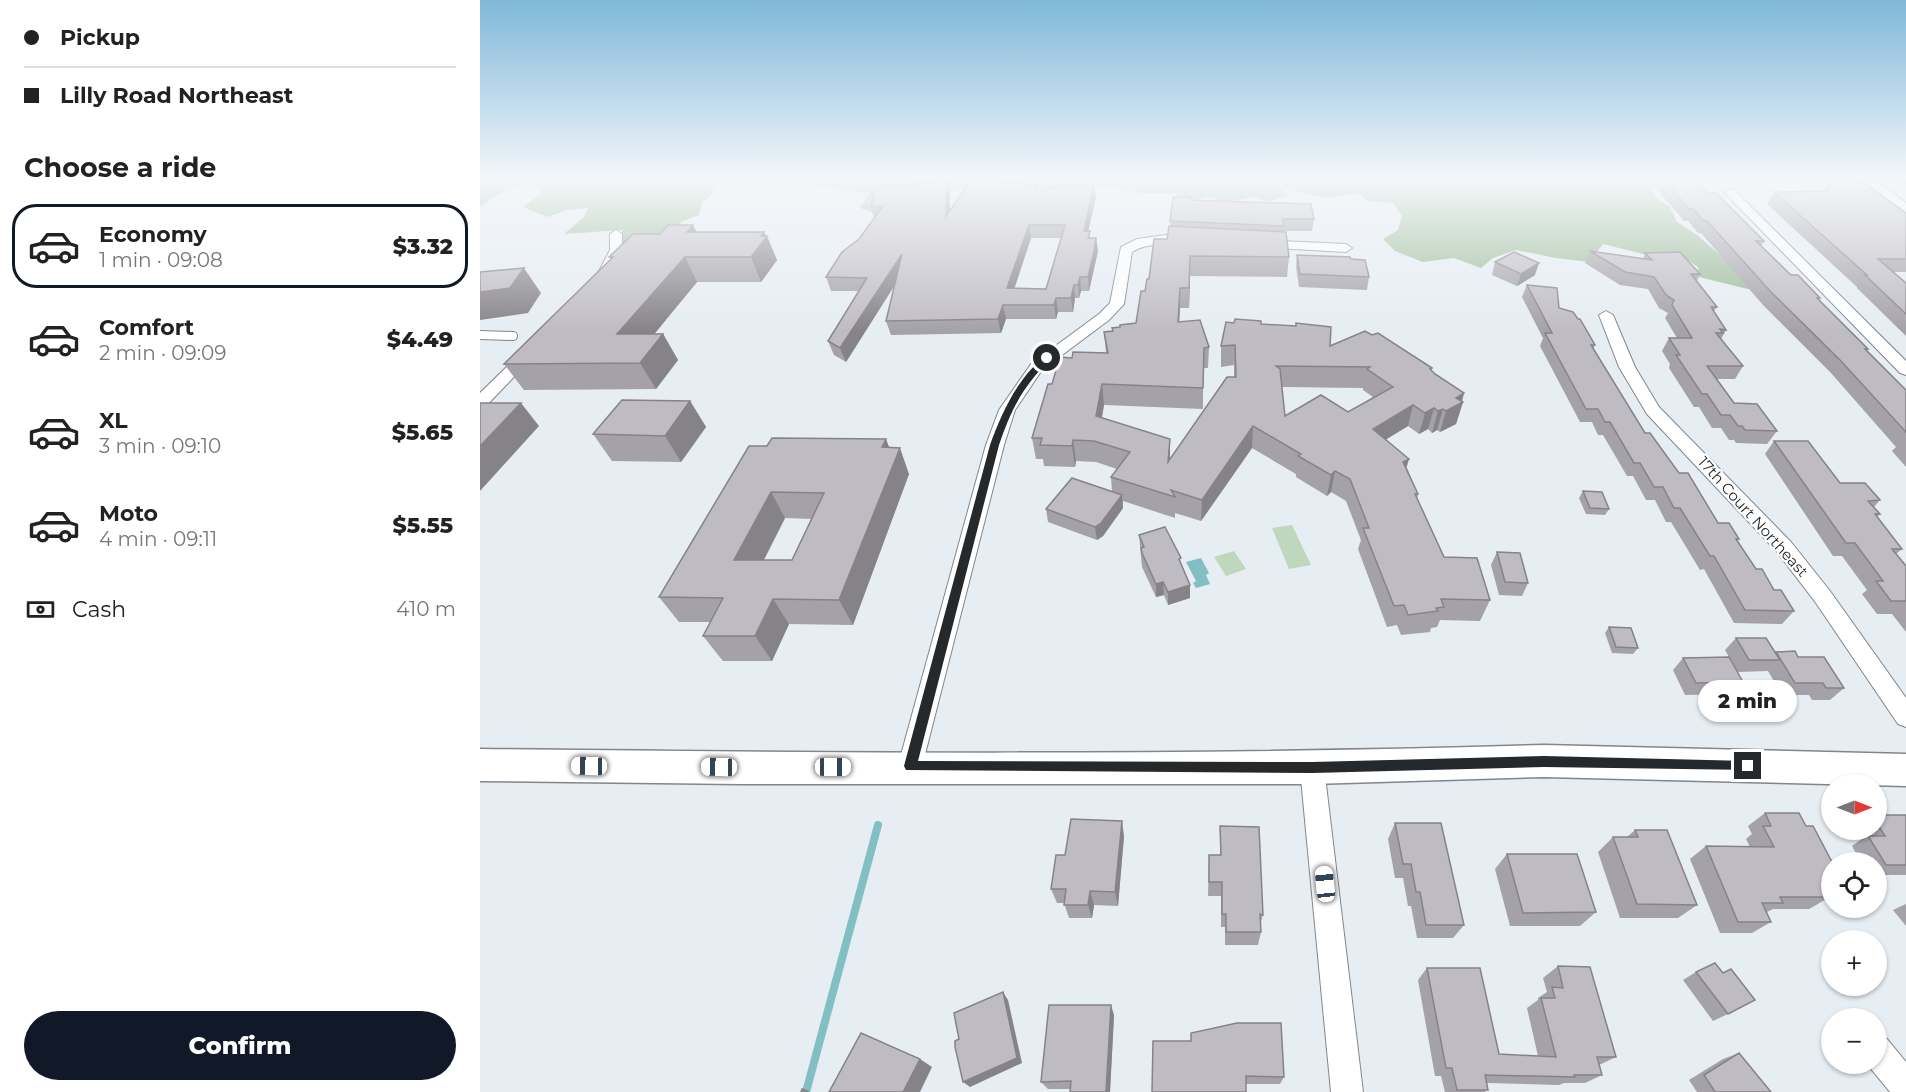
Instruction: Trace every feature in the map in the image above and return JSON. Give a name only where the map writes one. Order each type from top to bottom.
[{"type":"street","points":[[1768,230],[1906,370]]},
{"type":"street","points":[[593,289],[613,259],[617,241],[616,234]]},
{"type":"street","points":[[910,766],[995,445],[1007,410],[1036,367],[1104,317],[1117,304],[1121,291],[1126,250],[1136,243],[1147,240],[1210,241]]},
{"type":"street","points":[[1244,243],[1346,248]]},
{"type":"street","name":"17th Court Northeast","points":[[1606,315],[1627,367],[1653,410],[1784,547],[1823,597],[1906,717]]},
{"type":"street","points":[[480,402],[539,344]]},
{"type":"street","points":[[480,765],[741,768],[910,766],[1312,768],[1544,761],[1906,770]]},
{"type":"street","points":[[1312,768],[1347,1092]]},
{"type":"street","points":[[1887,1064],[1906,1087]]},
{"type":"lane","points":[[480,335],[513,336]]},
{"type":"green space","points":[[569,230],[678,230],[676,235],[621,247],[622,230],[564,234]]},
{"type":"green space","points":[[1398,230],[1689,230],[1764,293],[1699,277],[1698,267],[1674,251],[1671,261],[1603,244],[1589,262],[1516,250],[1493,258],[1481,268],[1454,258],[1423,262],[1395,251],[1383,239]]},
{"type":"green space","points":[[1292,525],[1311,565],[1289,569],[1272,528]]},
{"type":"green space","points":[[1234,551],[1246,569],[1226,576],[1214,557]]},
{"type":"water","points":[[1201,558],[1209,573],[1206,575],[1210,584],[1196,588],[1193,583],[1196,581],[1186,562]]},
{"type":"building","points":[[664,230],[689,230],[687,232],[764,232],[761,236],[767,236],[751,257],[685,257],[617,334],[663,334],[640,363],[504,364],[613,257],[609,257],[633,234],[660,234]]},
{"type":"building","points":[[866,230],[1027,230],[1007,288],[1046,289],[1064,230],[1090,231],[1088,238],[1096,238],[1088,277],[1080,277],[1078,285],[1074,285],[1071,298],[1056,298],[1054,305],[1003,305],[998,319],[886,321],[902,254],[840,348],[828,341],[867,278],[826,277],[842,252],[859,239]]},
{"type":"building","points":[[1168,230],[1286,232],[1289,257],[1190,256],[1189,288],[1180,288],[1178,322],[1200,320],[1209,347],[1204,348],[1203,388],[1102,384],[1096,416],[1170,439],[1168,462],[1227,377],[1236,377],[1235,345],[1221,346],[1226,322],[1234,323],[1235,319],[1261,321],[1261,324],[1296,326],[1296,323],[1331,327],[1330,346],[1365,331],[1372,335],[1378,333],[1432,368],[1430,369],[1435,374],[1464,393],[1456,398],[1463,402],[1446,411],[1443,409],[1438,411],[1434,408],[1425,413],[1413,405],[1373,429],[1409,459],[1403,462],[1444,557],[1477,558],[1490,600],[1441,599],[1444,607],[1436,608],[1438,611],[1408,615],[1404,605],[1394,606],[1363,528],[1369,528],[1350,479],[1335,471],[1331,475],[1298,456],[1301,454],[1253,426],[1202,500],[1171,490],[1175,497],[1111,477],[1130,452],[1094,441],[1073,440],[1072,446],[1040,445],[1042,438],[1032,438],[1048,384],[1052,384],[1060,357],[1072,358],[1073,352],[1108,353],[1104,332],[1113,331],[1112,328],[1120,327],[1120,325],[1136,323],[1141,291],[1145,291],[1147,279],[1149,279],[1154,239],[1167,239]],"holes":[[[1276,366],[1370,367],[1367,369],[1393,387],[1348,412],[1321,395],[1285,416],[1280,369]]]},
{"type":"building","points":[[1715,230],[1753,230],[1764,241],[1756,241],[1791,275],[1798,275],[1820,298],[1817,298],[1906,390],[1906,432],[1840,360],[1771,292]]},
{"type":"building","points":[[1817,230],[1906,230],[1906,259],[1878,259],[1906,283],[1906,314],[1865,275],[1867,275]]},
{"type":"building","points":[[1590,251],[1652,260],[1645,253],[1680,252],[1700,274],[1691,274],[1717,307],[1711,307],[1726,330],[1720,329],[1723,333],[1716,333],[1743,366],[1707,366],[1734,403],[1757,404],[1777,431],[1745,430],[1742,426],[1738,426],[1730,415],[1721,415],[1707,394],[1702,394],[1676,355],[1680,355],[1669,338],[1692,338],[1672,305],[1674,300],[1666,295],[1654,277],[1625,272]]},
{"type":"building","points":[[1514,252],[1539,263],[1521,274],[1495,262]]},
{"type":"building","points":[[1297,255],[1350,257],[1365,260],[1369,277],[1300,274]]},
{"type":"building","points":[[524,268],[510,288],[480,292],[480,272]]},
{"type":"building","points":[[1527,285],[1557,288],[1559,308],[1573,312],[1580,319],[1595,345],[1591,345],[1645,433],[1650,433],[1679,473],[1688,473],[1718,523],[1729,523],[1739,539],[1736,539],[1756,569],[1762,569],[1774,590],[1781,590],[1794,611],[1745,610],[1714,556],[1710,556],[1680,508],[1674,508],[1663,487],[1654,487],[1640,463],[1634,463],[1610,422],[1605,422],[1598,409],[1586,409],[1545,333],[1552,333]]},
{"type":"building","points":[[622,400],[690,401],[665,436],[593,434]]},
{"type":"building","points":[[480,403],[521,403],[480,446]]},
{"type":"building","points":[[772,438],[886,439],[882,447],[900,448],[839,600],[773,599],[755,636],[703,636],[723,598],[659,597],[749,446],[767,446]],"holes":[[[771,492],[824,493],[792,560],[734,560]]]},
{"type":"building","points":[[1774,441],[1808,441],[1840,483],[1865,483],[1880,500],[1868,501],[1880,514],[1875,514],[1902,549],[1892,549],[1906,566],[1906,601],[1891,601],[1876,581],[1883,581],[1855,543],[1846,543]]},
{"type":"building","points":[[1072,478],[1122,495],[1101,523],[1095,527],[1046,509]]},
{"type":"building","points":[[1583,491],[1602,492],[1609,509],[1590,508]]},
{"type":"building","points":[[1165,527],[1181,558],[1179,559],[1190,585],[1168,592],[1163,582],[1156,584],[1142,553],[1141,548],[1144,547],[1139,535]]},
{"type":"building","points":[[1497,552],[1520,553],[1528,583],[1505,582]]},
{"type":"building","points":[[1609,627],[1631,628],[1638,648],[1616,647]]},
{"type":"building","points":[[1736,638],[1766,638],[1780,660],[1749,660]]},
{"type":"building","points":[[1795,651],[1798,657],[1824,657],[1844,688],[1826,688],[1823,683],[1795,683],[1776,652]]},
{"type":"building","points":[[1729,657],[1743,682],[1696,683],[1683,658]]},
{"type":"building","points":[[1765,813],[1799,813],[1806,826],[1813,826],[1827,852],[1821,852],[1821,897],[1780,897],[1783,903],[1762,903],[1771,922],[1738,922],[1706,846],[1774,847],[1763,826],[1771,826]]},
{"type":"building","points":[[1887,815],[1906,815],[1906,865],[1887,865],[1887,852],[1878,852],[1870,840],[1887,840]]},
{"type":"building","points":[[1071,819],[1122,821],[1115,892],[1090,891],[1088,905],[1064,905],[1066,889],[1051,889],[1056,855],[1065,855]]},
{"type":"building","points":[[1395,823],[1441,823],[1464,925],[1426,925],[1420,892],[1416,892],[1411,864],[1403,864]]},
{"type":"building","points":[[1220,826],[1259,827],[1263,915],[1260,914],[1261,932],[1226,932],[1226,914],[1222,914],[1222,882],[1209,882],[1209,855],[1221,855]]},
{"type":"building","points":[[1635,830],[1667,830],[1697,905],[1637,904],[1613,837],[1638,837]]},
{"type":"building","points":[[1507,854],[1577,854],[1596,912],[1523,913]]},
{"type":"building","points":[[1715,963],[1723,973],[1731,969],[1755,1000],[1728,1014],[1696,972]]},
{"type":"building","points":[[1558,966],[1590,967],[1616,1057],[1597,1057],[1602,1075],[1574,1075],[1575,1077],[1485,1075],[1488,1090],[1457,1090],[1452,1068],[1446,1068],[1427,968],[1480,968],[1499,1054],[1556,1057],[1541,998],[1555,998],[1552,987],[1563,988]]},
{"type":"building","points":[[1003,992],[1017,1058],[963,1082],[955,1047],[955,1041],[959,1039],[954,1013]]},
{"type":"building","points":[[1049,1005],[1111,1005],[1106,1092],[1070,1092],[1071,1081],[1041,1082]]},
{"type":"building","points":[[1237,1023],[1281,1023],[1284,1077],[1246,1076],[1246,1092],[1152,1092],[1153,1041],[1191,1041],[1191,1033]]},
{"type":"building","points":[[861,1033],[920,1059],[903,1092],[829,1092]]},
{"type":"building","points":[[1739,1053],[1771,1092],[1715,1092],[1704,1075]]},
{"type":"waterway","points":[[806,1092],[878,825]]},
{"type":"route","points":[[1047,358],[1036,367],[1022,385],[1007,410],[995,445],[910,766],[1312,768],[1544,761],[1748,766]]}]
